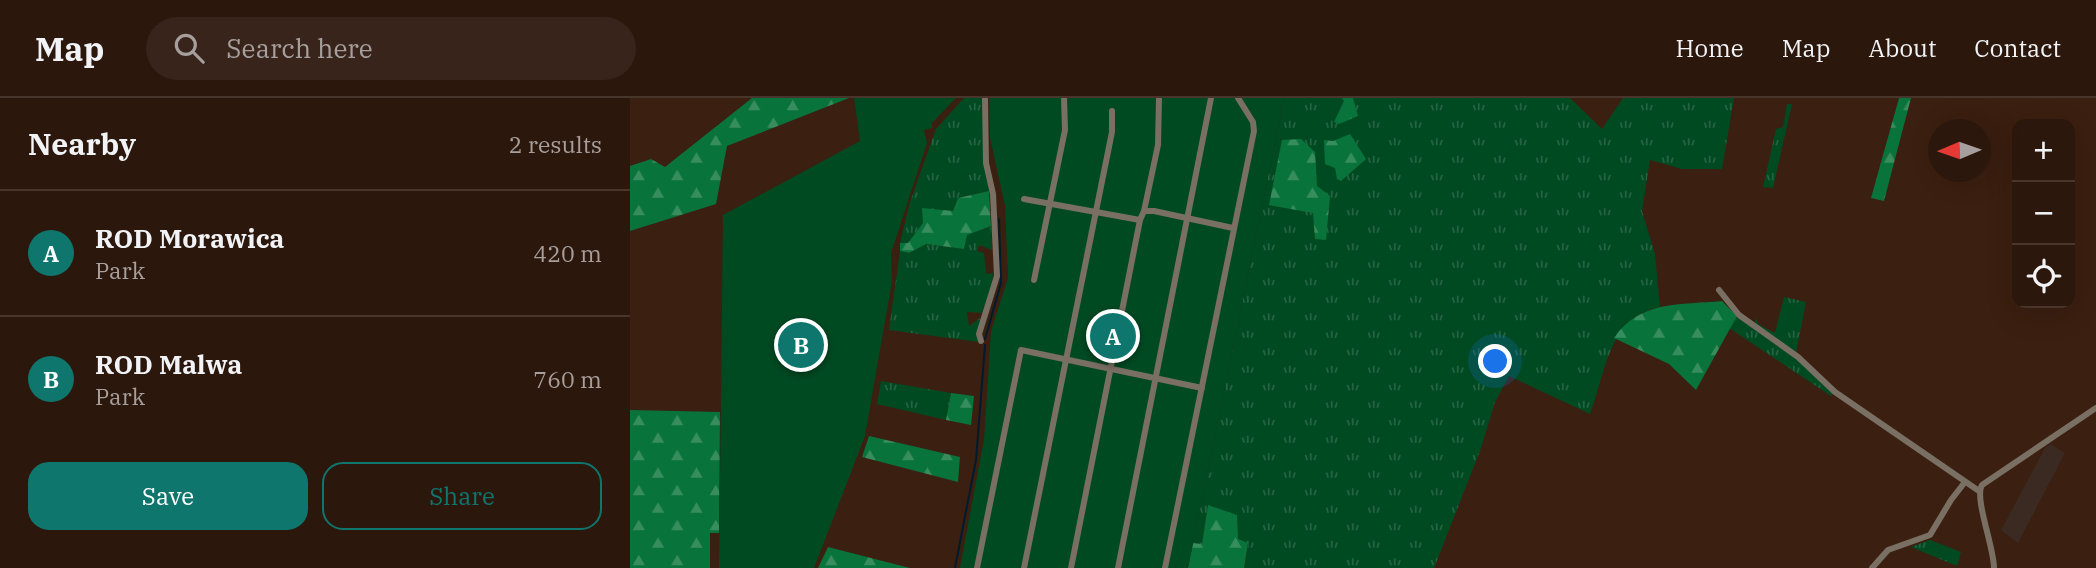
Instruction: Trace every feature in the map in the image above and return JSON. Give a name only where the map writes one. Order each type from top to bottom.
[{"type":"street","points":[[981,341],[979,334],[995,288],[997,263],[993,194],[986,163],[985,98]]},
{"type":"street","points":[[1034,279],[1065,130],[1064,98]]},
{"type":"street","points":[[1071,568],[1140,220],[1158,145],[1159,98]]},
{"type":"street","points":[[1118,568],[1211,98]]},
{"type":"street","points":[[1165,568],[1254,131],[1253,122],[1238,98]]},
{"type":"street","points":[[1024,568],[1112,132],[1112,111]]},
{"type":"street","points":[[1024,199],[1140,220]]},
{"type":"street","points":[[1144,211],[1233,228]]},
{"type":"street","points":[[1719,290],[1748,324],[1798,357],[1835,392],[1979,491]]},
{"type":"street","points":[[977,568],[1021,350],[1202,388]]},
{"type":"street","points":[[1994,568],[1992,543],[1978,499],[1979,491],[1986,481],[2096,408]]},
{"type":"street","points":[[1872,568],[1888,550],[1930,535],[1965,482]]},
{"type":"shaded area","points":[[2051,444],[2065,453],[2018,543],[2001,530],[2045,448]]},
{"type":"green space","points":[[752,98],[849,98],[727,146],[716,204],[630,231],[630,166],[651,159],[665,167]]},
{"type":"green space","points":[[854,98],[956,98],[932,123],[932,128],[924,130],[927,143],[891,253],[892,281],[865,436],[814,568],[719,568],[723,215],[860,141]]},
{"type":"green space","points":[[964,98],[983,98],[989,191],[958,198],[953,211],[923,223],[908,243],[900,243],[910,202],[936,129]]},
{"type":"green space","points":[[989,98],[1284,98],[1188,568],[960,568],[984,439],[991,331],[1008,278],[1005,206],[990,138]]},
{"type":"green space","points":[[1284,98],[1570,98],[1602,129],[1623,98],[1734,98],[1722,169],[1682,169],[1650,160],[1642,211],[1655,254],[1660,307],[1629,322],[1619,335],[1605,365],[1590,414],[1509,376],[1495,402],[1480,451],[1434,568],[1244,568],[1248,544],[1238,540],[1208,505],[1202,544],[1193,543]]},
{"type":"green space","points":[[1342,98],[1353,98],[1358,116],[1339,124],[1334,122],[1344,101]]},
{"type":"green space","points":[[1899,98],[1911,98],[1884,201],[1871,198]]},
{"type":"green space","points":[[1787,104],[1792,104],[1773,188],[1763,187],[1776,129],[1783,127]]},
{"type":"green space","points":[[1350,134],[1366,159],[1341,181],[1337,179],[1335,168],[1325,164],[1324,140],[1333,141]]},
{"type":"green space","points":[[1301,139],[1315,152],[1317,186],[1330,196],[1326,240],[1315,239],[1313,213],[1269,205],[1282,140]]},
{"type":"green space","points":[[989,191],[991,226],[967,235],[964,249],[926,244],[909,253],[900,251],[900,243],[908,243],[923,223],[922,208],[953,211],[958,198]]},
{"type":"green space","points":[[991,226],[992,250],[979,245],[977,251],[984,253],[986,274],[993,273],[992,285],[982,313],[967,312],[969,326],[980,318],[979,342],[889,330],[900,251],[909,253],[926,244],[964,249],[966,235]]},
{"type":"green space","points":[[1784,297],[1806,302],[1796,353],[1754,324],[1756,318],[1758,324],[1775,333]]},
{"type":"green space","points":[[1722,301],[1737,316],[1696,390],[1669,364],[1614,338],[1624,326],[1649,311],[1676,304]]},
{"type":"green space","points":[[1737,316],[1799,361],[1834,392],[1831,396],[1729,328]]},
{"type":"green space","points":[[881,381],[951,393],[946,420],[877,404]]},
{"type":"green space","points":[[951,393],[974,396],[971,425],[946,420]]},
{"type":"green space","points":[[630,410],[720,412],[719,533],[710,533],[710,568],[630,568]]},
{"type":"green space","points":[[869,436],[960,457],[958,482],[862,457]]},
{"type":"green space","points":[[1208,505],[1237,515],[1238,539],[1248,543],[1244,568],[1188,568],[1193,543],[1202,544]]},
{"type":"green space","points":[[1930,540],[1961,552],[1957,566],[1911,547]]},
{"type":"green space","points":[[828,547],[910,568],[818,568]]},
{"type":"waterway","points":[[985,339],[1001,283],[999,219]]},
{"type":"waterway","points":[[955,568],[976,460],[985,345]]},
{"type":"place","name":"ROD Morawica","points":[[1113,336]]},
{"type":"place","name":"ROD Malwa","points":[[801,345]]}]
